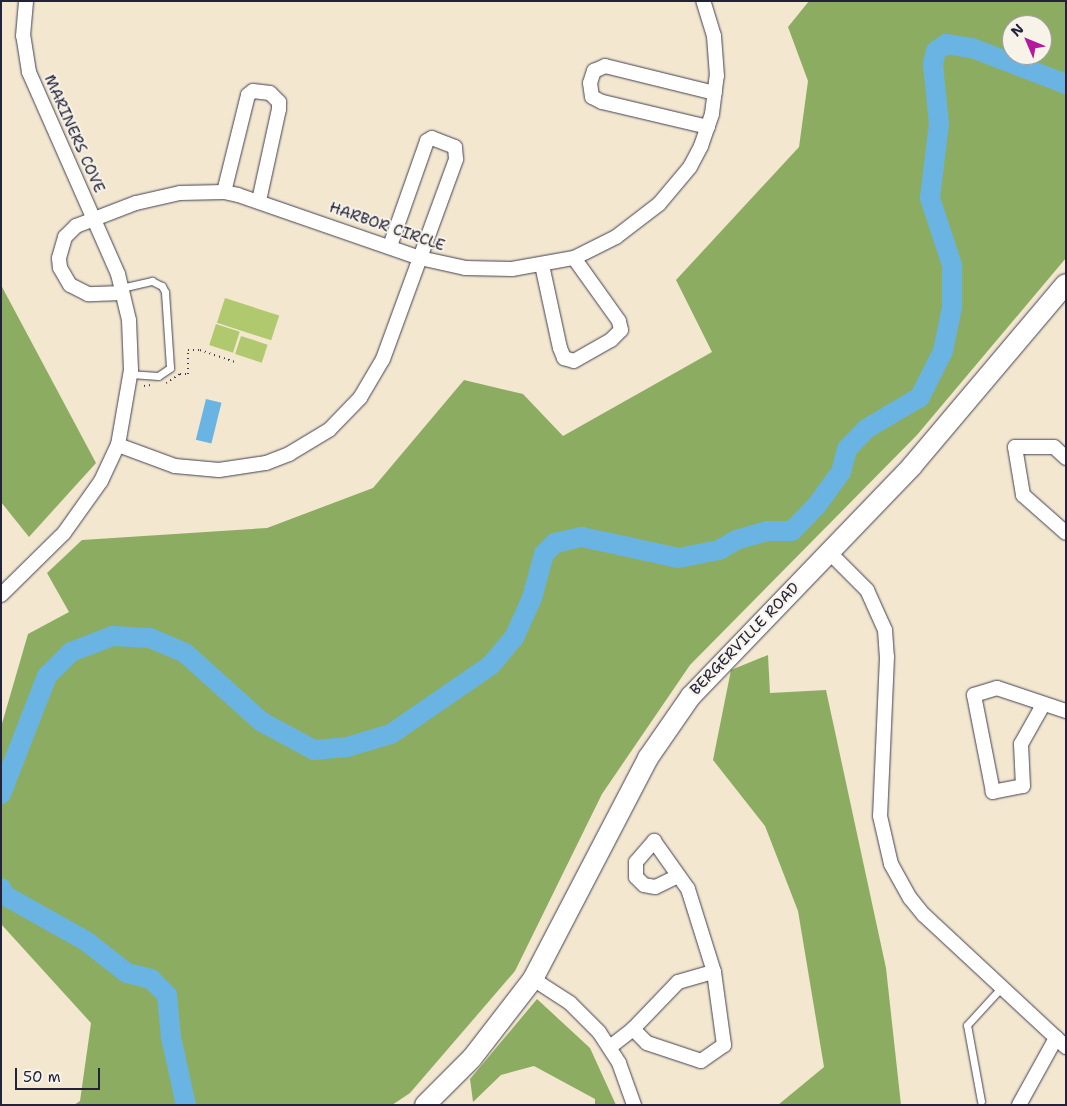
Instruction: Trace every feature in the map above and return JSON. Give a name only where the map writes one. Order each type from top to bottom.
[{"type":"street","name":"MARINERS COVE","points":[[1,595],[76,519],[101,481],[118,445],[131,374],[129,320],[113,260],[29,72],[23,36],[26,1]]},
{"type":"street","name":"HARBOR CIRCLE","points":[[259,201],[420,258],[482,270],[542,265],[574,258],[616,237],[659,204],[690,167],[708,127],[715,93],[715,45],[703,1]]},
{"type":"street","points":[[708,127],[602,102],[592,97],[590,83],[594,71],[605,66],[715,93]]},
{"type":"street","points":[[122,291],[99,295],[79,291],[65,279],[60,268],[60,252],[65,237],[76,226],[164,195],[224,192],[259,201],[279,109],[279,102],[270,94],[253,92],[248,95],[224,192]]},
{"type":"street","points":[[118,445],[175,466],[219,470],[266,463],[310,443],[346,415],[371,382],[420,258],[456,159],[455,147],[444,141],[432,138],[427,141],[390,246]]},
{"type":"street","points":[[542,265],[560,348],[564,358],[574,361],[611,340],[621,330],[619,322],[574,258]]},
{"type":"street","name":"BERGERVILLE ROAD","points":[[425,1105],[472,1058],[533,979],[630,790],[666,729],[716,666],[829,552],[929,447],[1066,284]]},
{"type":"street","points":[[1066,458],[1054,447],[1015,447],[1023,495],[1066,533]]},
{"type":"street","points":[[829,552],[867,590],[885,630],[880,816],[891,864],[910,898],[924,914],[1061,1043],[1018,1105]]},
{"type":"street","points":[[1043,705],[1021,744],[1023,786],[993,792],[974,695],[997,688],[1043,705],[1066,711]]},
{"type":"street","points":[[633,1029],[647,1043],[700,1061],[724,1046],[714,972],[688,889],[678,876]]},
{"type":"street","points":[[610,1047],[633,1029],[678,982],[714,972]]},
{"type":"street","points":[[533,979],[585,1017],[610,1047],[628,1084],[634,1105]]},
{"type":"lane","points":[[122,291],[152,281],[162,286],[165,292],[170,368],[158,376],[131,374]]},
{"type":"lane","points":[[981,1101],[967,1025],[1002,987]]},
{"type":"path","points":[[144,386],[188,374],[188,350],[200,350],[234,362]]},
{"type":"green space","points":[[809,1],[1066,1],[1066,258],[917,435],[690,665],[602,794],[515,971],[410,1093],[392,1105],[74,1105],[80,1101],[91,1023],[1,924],[1,727],[28,634],[69,612],[47,573],[82,540],[267,528],[373,488],[464,380],[523,394],[563,436],[712,352],[676,280],[799,147],[808,81],[788,27]]},
{"type":"green space","points":[[1,285],[96,463],[29,537],[1,502]]},
{"type":"green space","points":[[225,298],[279,316],[271,340],[217,323]]},
{"type":"green space","points":[[216,324],[240,332],[233,353],[209,345]]},
{"type":"green space","points":[[241,336],[268,345],[262,363],[235,354]]},
{"type":"green space","points":[[768,655],[770,693],[826,690],[886,968],[901,1105],[778,1105],[824,1067],[798,911],[765,826],[713,760],[731,670]]},
{"type":"green space","points":[[537,999],[590,1048],[616,1105],[595,1105],[595,1099],[534,1066],[501,1075],[473,1102],[470,1079]]},
{"type":"water","points":[[206,399],[222,403],[211,444],[196,440]]},
{"type":"waterway","points":[[1,794],[47,676],[71,652],[113,636],[150,638],[185,653],[262,722],[314,750],[347,747],[391,734],[491,665],[514,638],[532,598],[544,554],[555,543],[582,537],[678,558],[719,550],[736,540],[767,531],[792,531],[817,505],[841,472],[847,449],[866,429],[920,397],[943,351],[952,307],[952,265],[930,198],[939,124],[933,64],[936,51],[946,44],[972,48],[1066,84]]},
{"type":"waterway","points":[[1,888],[4,895],[86,941],[127,973],[151,979],[167,995],[171,1037],[186,1105]]}]
